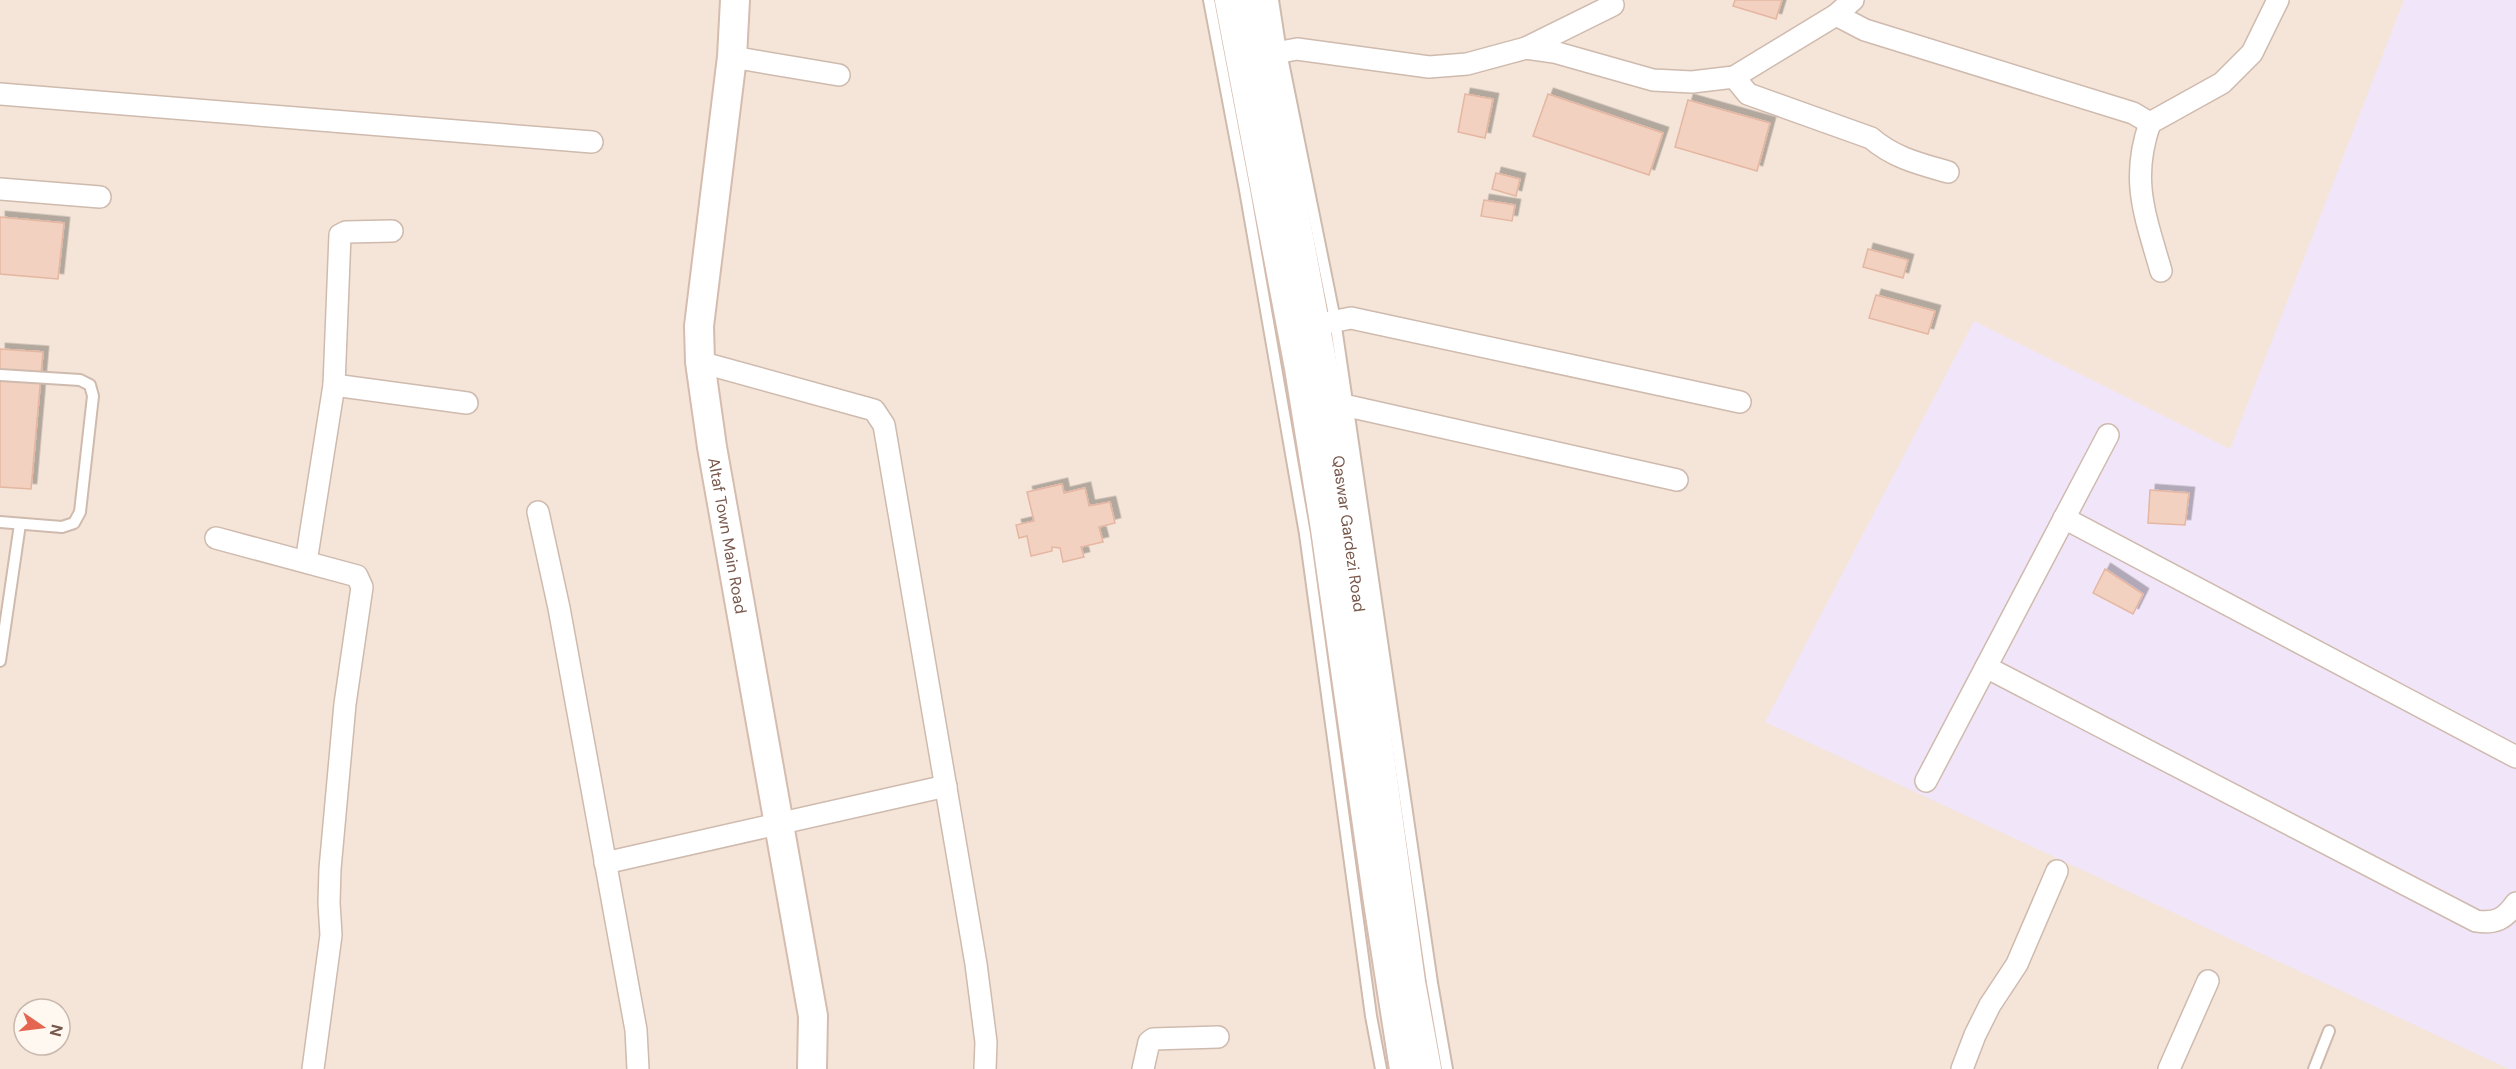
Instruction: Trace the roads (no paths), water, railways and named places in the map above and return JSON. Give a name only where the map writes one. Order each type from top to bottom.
[{"type":"main road","name":"Altaf Town Main Road","points":[[735,0],[732,57],[699,326],[700,362],[712,447],[813,1016],[812,1069]]},
{"type":"main road","points":[[1228,0],[1404,1069]]},
{"type":"main road","name":"Qaswar Gardezi Road","points":[[1255,0],[1280,87],[1325,323],[1335,431],[1411,982],[1428,1069]]},
{"type":"street","points":[[1526,48],[1554,51],[1653,80],[1692,82],[1734,77],[1836,15],[1853,0]]},
{"type":"street","points":[[2162,271],[2142,206],[2139,170],[2143,143],[2150,123],[2222,83],[2252,53],[2278,0]]},
{"type":"street","points":[[1281,52],[1296,49],[1429,67],[1467,64],[1526,48],[1613,5]]},
{"type":"street","points":[[1836,15],[1865,30],[2133,113],[2150,123]]},
{"type":"street","points":[[732,57],[839,75]]},
{"type":"street","points":[[1734,77],[1748,94],[1871,138],[1884,149],[1901,158],[1948,172]]},
{"type":"street","points":[[0,94],[592,142]]},
{"type":"street","points":[[0,189],[100,197]]},
{"type":"street","points":[[306,562],[334,385],[340,235],[346,232],[392,231]]},
{"type":"street","points":[[1325,323],[1351,318],[1740,402]]},
{"type":"street","points":[[700,362],[874,410],[884,425],[976,964],[986,1042],[984,1069]]},
{"type":"street","points":[[334,385],[467,404]]},
{"type":"street","points":[[1348,406],[1677,480]]},
{"type":"street","points":[[1926,781],[2108,435]]},
{"type":"street","points":[[538,512],[559,608],[636,1030],[638,1069]]},
{"type":"street","points":[[2064,518],[2516,758]]},
{"type":"street","points":[[216,538],[357,576],[362,586],[345,704],[330,868],[331,935],[313,1069]]},
{"type":"street","points":[[1986,667],[2476,921],[2490,923],[2499,921],[2516,903]]},
{"type":"street","points":[[605,863],[946,786]]},
{"type":"street","points":[[1962,1069],[1990,1005],[2017,964],[2057,871]]},
{"type":"street","points":[[2169,1069],[2208,981]]},
{"type":"street","points":[[1143,1069],[1146,1047],[1153,1040],[1218,1037]]},
{"type":"lane","points":[[1209,0],[1288,370]]},
{"type":"lane","points":[[1273,0],[1281,52],[1280,87]]},
{"type":"lane","points":[[1325,323],[1348,406],[1432,983],[1447,1069]]},
{"type":"lane","points":[[0,375],[80,380],[90,385],[93,396],[80,512],[74,523],[62,527],[0,522]]},
{"type":"lane","points":[[0,661],[20,524]]},
{"type":"lane","points":[[1315,532],[1371,1016],[1381,1069]]},
{"type":"lane","points":[[2314,1069],[2329,1031]]}]
